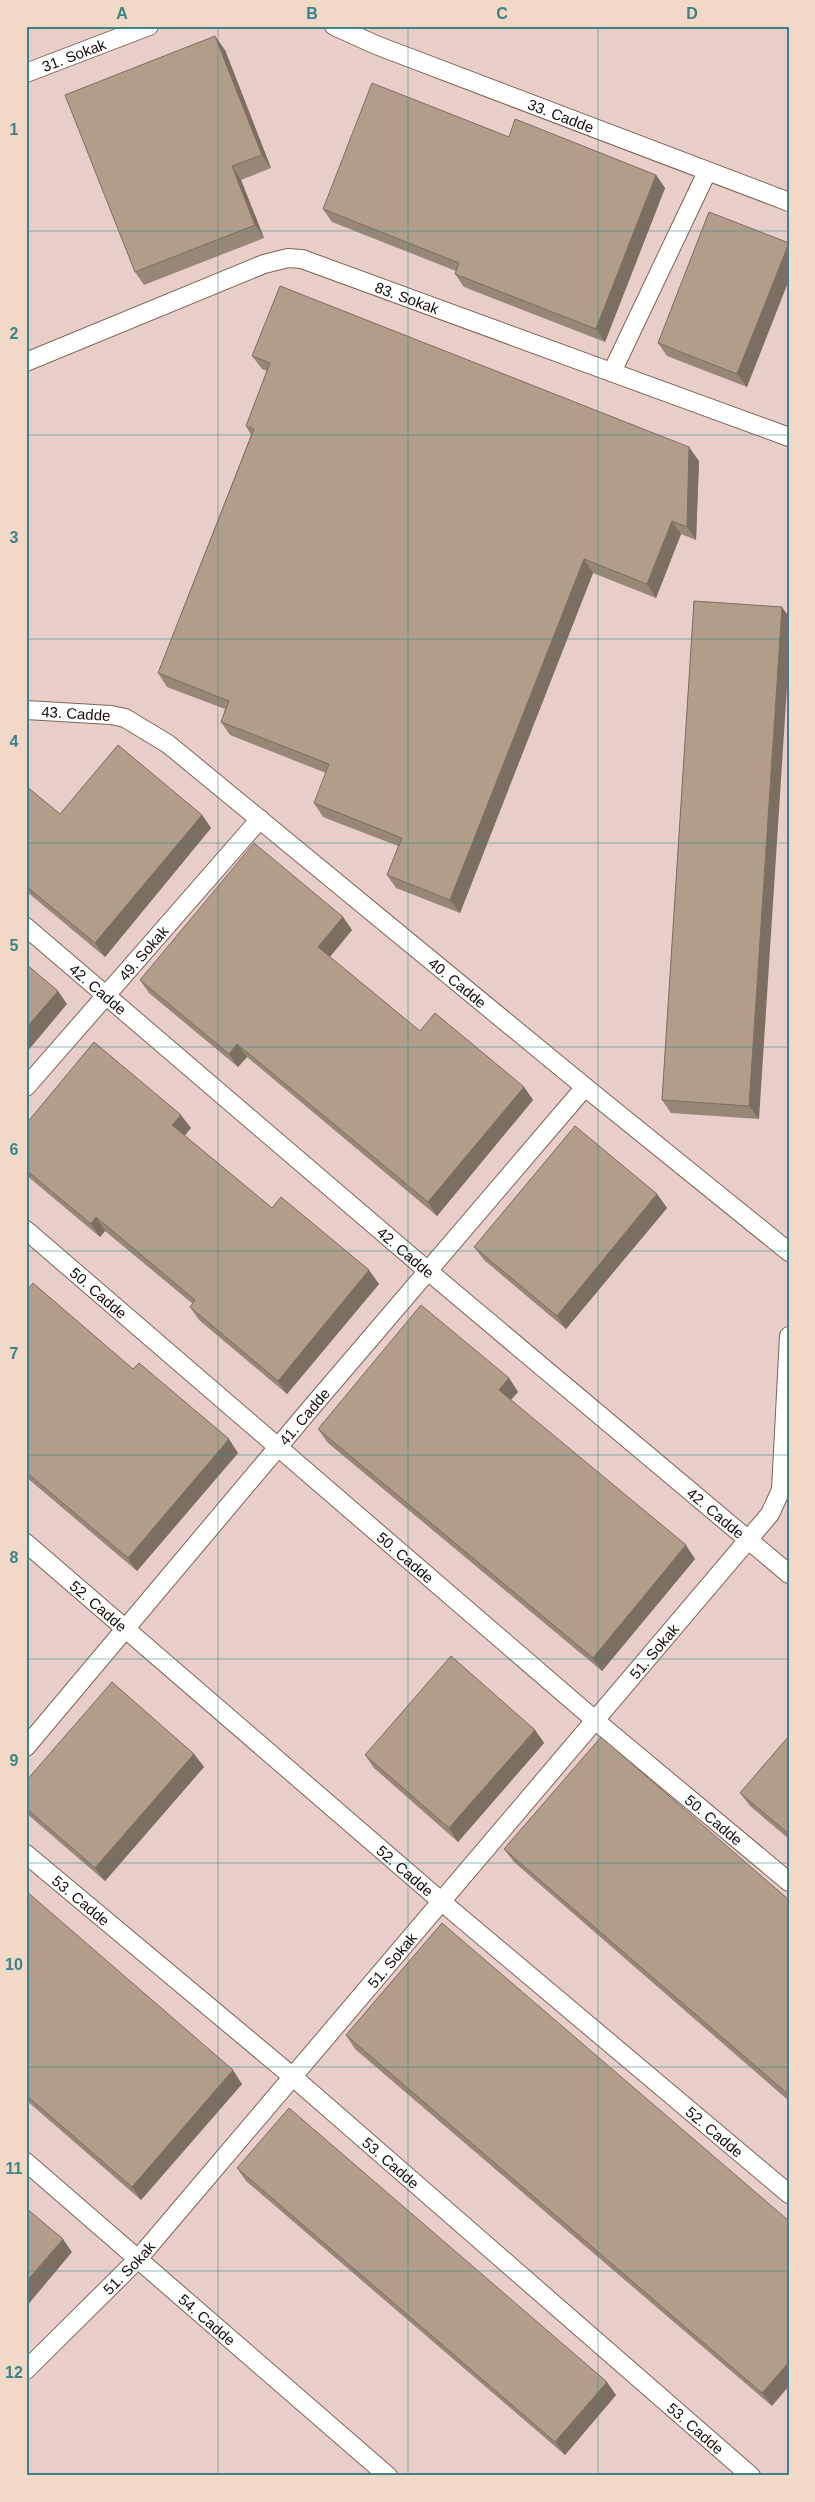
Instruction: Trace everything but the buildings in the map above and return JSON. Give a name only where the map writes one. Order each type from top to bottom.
[{"type":"street","name":"31. Sokak","points":[[26,73],[149,26]]},
{"type":"street","name":"33. Cadde","points":[[334,26],[376,46],[789,202]]},
{"type":"street","points":[[612,372],[707,172]]},
{"type":"street","name":"83. Sokak","points":[[26,362],[264,264],[288,258],[322,265],[789,437]]},
{"type":"street","name":"43. Cadde","points":[[26,710],[111,715],[125,718]]},
{"type":"street","name":"40. Cadde","points":[[125,718],[168,744],[585,1088],[789,1252]]},
{"type":"street","name":"49. Sokak","points":[[26,1086],[260,819]]},
{"type":"street","name":"42. Cadde","points":[[26,927],[428,1271],[789,1574]]},
{"type":"street","name":"41. Cadde","points":[[26,1747],[279,1446],[585,1088]]},
{"type":"street","name":"50. Cadde","points":[[26,1230],[596,1721],[789,1882]]},
{"type":"street","points":[[748,1541],[770,1514],[781,1490],[789,1336]]},
{"type":"street","name":"51. Sokak","points":[[26,2370],[138,2259],[748,1541]]},
{"type":"street","name":"52. Cadde","points":[[26,1543],[442,1902],[789,2194]]},
{"type":"street","name":"53. Cadde","points":[[26,1854],[293,2077],[751,2476]]},
{"type":"street","name":"54. Cadde","points":[[26,2162],[388,2476]]},
{"type":"shaded area","points":[[26,26],[789,26],[789,2476],[26,2476]]}]
